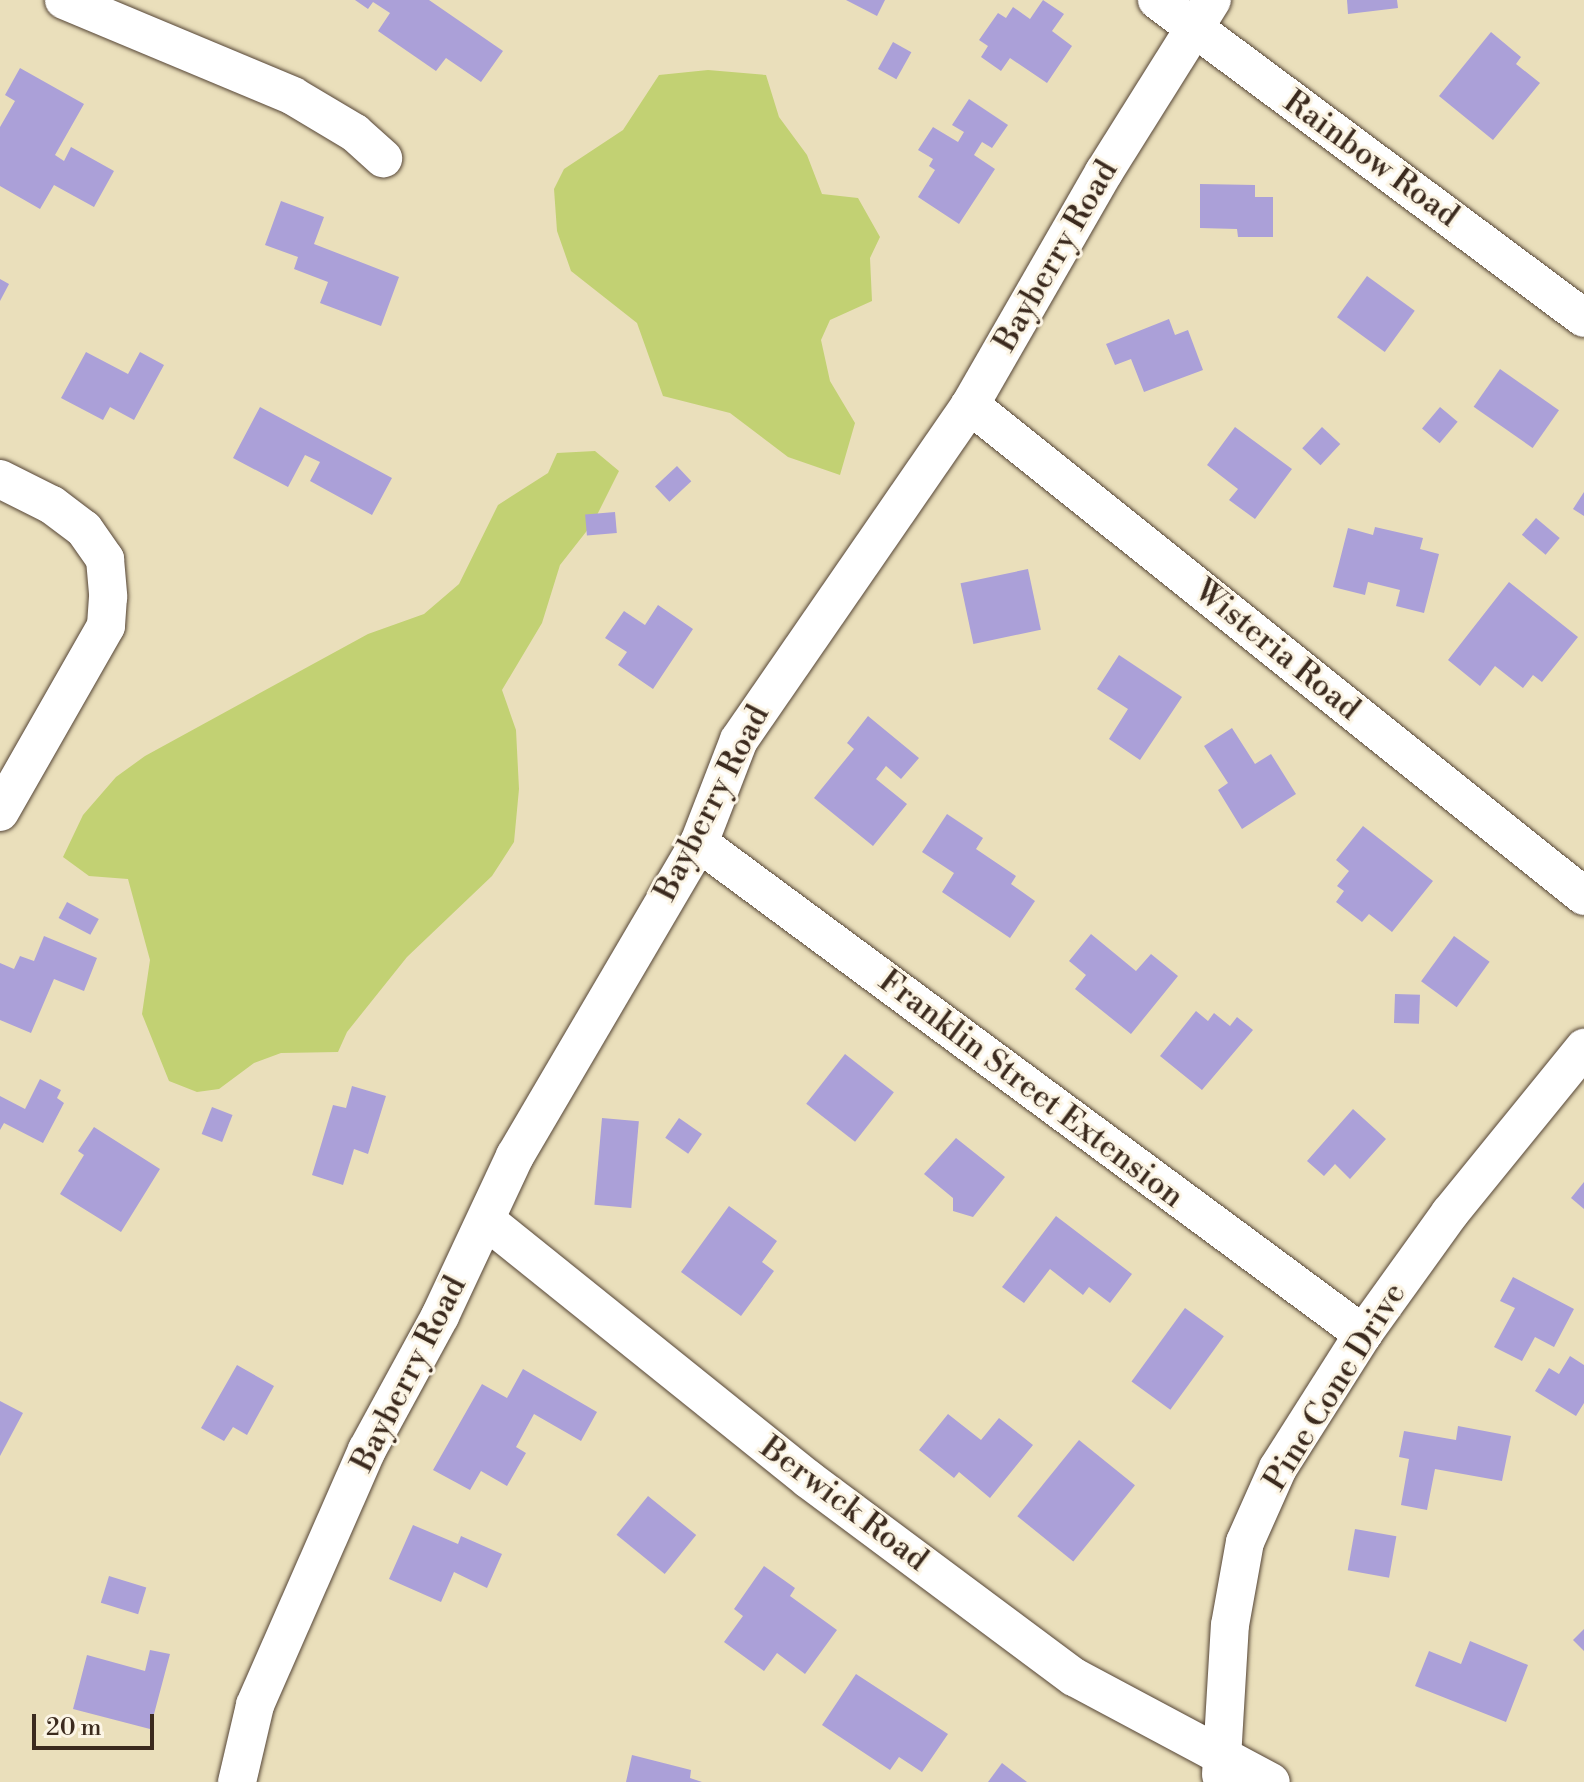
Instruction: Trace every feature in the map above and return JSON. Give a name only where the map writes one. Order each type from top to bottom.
[{"type":"street","points":[[64,0],[293,96],[355,133],[383,158]]},
{"type":"street","name":"Rainbow Road","points":[[1157,0],[1202,13],[1584,318]]},
{"type":"street","name":"Bayberry Road","points":[[237,1782],[255,1705],[367,1450],[552,1089],[699,843],[733,752],[766,695],[970,405],[1202,13]]},
{"type":"street","name":"Wisteria Road","points":[[970,405],[1584,896]]},
{"type":"street","points":[[0,479],[52,505],[93,541],[105,559],[106,626],[0,812]]},
{"type":"street","name":"Franklin Street Extension","points":[[699,843],[1363,1334]]},
{"type":"street","name":"Pine Cone Drive","points":[[1222,1768],[1230,1625],[1245,1542],[1278,1468],[1363,1334],[1450,1213],[1584,1048]]},
{"type":"street","name":"Berwick Road","points":[[487,1221],[808,1479],[1074,1677],[1222,1768],[1271,1782]]},
{"type":"green space","points":[[708,70],[766,75],[779,117],[807,155],[822,194],[858,198],[880,237],[870,258],[872,301],[830,320],[821,340],[830,381],[855,423],[840,475],[788,457],[730,413],[663,396],[637,323],[571,271],[557,231],[554,189],[564,169],[623,130],[659,75]]},
{"type":"green space","points":[[595,451],[619,471],[593,523],[560,565],[542,623],[502,690],[516,730],[519,789],[514,842],[492,876],[407,957],[347,1032],[338,1052],[281,1053],[254,1063],[219,1089],[197,1092],[169,1081],[142,1014],[150,960],[128,879],[89,876],[63,857],[83,815],[116,777],[145,756],[368,634],[424,614],[459,584],[498,505],[548,473],[557,453]]},
{"type":"building","points":[[355,0],[429,0],[503,51],[481,82],[446,58],[436,71],[378,31],[390,13],[373,2],[368,9]]},
{"type":"building","points":[[846,0],[885,0],[877,16]]},
{"type":"building","points":[[1043,0],[1064,14],[1052,31],[1072,46],[1047,83],[1010,58],[1001,71],[981,57],[988,46],[979,40],[998,13],[1006,18],[1013,7],[1030,19]]},
{"type":"building","points":[[1347,0],[1397,0],[1398,8],[1348,14]]},
{"type":"building","points":[[1491,32],[1521,57],[1516,64],[1540,83],[1493,140],[1439,96]]},
{"type":"building","points":[[893,42],[911,52],[896,79],[878,69]]},
{"type":"building","points":[[20,68],[84,104],[55,155],[64,161],[71,147],[114,171],[94,207],[54,185],[40,209],[0,186],[0,127],[15,101],[5,95]]},
{"type":"building","points":[[969,99],[1008,125],[992,148],[982,142],[974,155],[995,169],[959,224],[918,197],[935,170],[929,166],[933,159],[918,150],[933,127],[958,142],[964,132],[952,125]]},
{"type":"building","points":[[1200,184],[1255,185],[1255,197],[1273,197],[1273,237],[1238,237],[1237,229],[1200,228]]},
{"type":"building","points":[[281,201],[324,217],[314,244],[399,277],[381,326],[320,303],[328,282],[294,269],[298,257],[265,245]]},
{"type":"building","points":[[1367,276],[1415,311],[1385,352],[1337,317]]},
{"type":"building","points":[[0,279],[9,284],[0,301]]},
{"type":"building","points":[[1169,319],[1175,335],[1188,330],[1203,370],[1144,392],[1131,359],[1115,365],[1106,344]]},
{"type":"building","points":[[86,352],[128,374],[140,352],[164,365],[134,420],[110,407],[103,420],[61,398]]},
{"type":"building","points":[[1500,369],[1559,410],[1533,448],[1474,407]]},
{"type":"building","points":[[260,407],[392,478],[372,515],[310,481],[320,462],[305,455],[288,487],[233,458]]},
{"type":"building","points":[[1440,407],[1458,422],[1440,443],[1422,428]]},
{"type":"building","points":[[1235,427],[1292,469],[1255,519],[1229,500],[1238,489],[1207,465]]},
{"type":"building","points":[[1322,427],[1340,444],[1321,465],[1302,448]]},
{"type":"building","points":[[677,466],[691,481],[669,502],[655,486]]},
{"type":"building","points":[[1584,492],[1584,516],[1573,509]]},
{"type":"building","points":[[615,512],[617,533],[587,536],[585,515]]},
{"type":"building","points":[[1536,518],[1560,538],[1546,555],[1522,535]]},
{"type":"building","points":[[1375,527],[1423,538],[1420,549],[1439,554],[1424,613],[1396,606],[1400,590],[1368,582],[1365,595],[1333,587],[1348,528],[1373,535]]},
{"type":"building","points":[[1028,569],[1041,630],[973,644],[961,583]]},
{"type":"building","points":[[1509,582],[1578,637],[1542,682],[1533,675],[1523,688],[1495,666],[1480,686],[1448,660]]},
{"type":"building","points":[[658,605],[693,629],[653,689],[618,665],[627,652],[605,638],[624,611],[645,625]]},
{"type":"building","points":[[1119,655],[1182,697],[1140,760],[1109,739],[1128,709],[1097,689]]},
{"type":"building","points":[[868,716],[919,758],[901,779],[886,766],[876,779],[907,804],[873,846],[814,798],[854,749],[847,743]]},
{"type":"building","points":[[1232,728],[1255,764],[1271,754],[1296,794],[1242,829],[1218,790],[1228,783],[1204,746]]},
{"type":"building","points":[[947,814],[983,838],[976,849],[1016,876],[1011,884],[1035,901],[1010,938],[942,892],[954,873],[922,852]]},
{"type":"building","points":[[1363,826],[1433,881],[1392,932],[1369,914],[1362,922],[1336,902],[1344,891],[1337,886],[1349,871],[1336,860]]},
{"type":"building","points":[[67,902],[99,919],[90,935],[59,918]]},
{"type":"building","points":[[1091,934],[1136,971],[1151,954],[1178,976],[1131,1034],[1075,989],[1086,975],[1069,961]]},
{"type":"building","points":[[44,936],[97,958],[84,991],[54,979],[31,1033],[0,1020],[0,963],[14,969],[20,956],[34,961]]},
{"type":"building","points":[[1454,936],[1490,962],[1457,1007],[1421,981]]},
{"type":"building","points":[[1395,994],[1420,995],[1419,1024],[1394,1023]]},
{"type":"building","points":[[1196,1011],[1208,1021],[1214,1013],[1230,1026],[1237,1017],[1253,1030],[1202,1090],[1160,1056]]},
{"type":"building","points":[[845,1054],[894,1092],[855,1142],[806,1104]]},
{"type":"building","points":[[40,1079],[61,1090],[57,1098],[64,1103],[43,1143],[4,1123],[0,1130],[0,1096],[25,1109]]},
{"type":"building","points":[[352,1086],[386,1096],[368,1154],[354,1149],[343,1185],[312,1175],[333,1105],[346,1108]]},
{"type":"building","points":[[212,1107],[233,1115],[222,1142],[202,1134]]},
{"type":"building","points":[[1353,1109],[1386,1139],[1350,1179],[1335,1164],[1324,1176],[1307,1161]]},
{"type":"building","points":[[602,1118],[639,1121],[631,1208],[594,1205]]},
{"type":"building","points":[[679,1118],[702,1134],[688,1154],[665,1138]]},
{"type":"building","points":[[94,1127],[160,1169],[121,1232],[60,1194],[84,1155],[78,1151]]},
{"type":"building","points":[[956,1138],[1005,1177],[973,1217],[953,1211],[953,1198],[924,1174]]},
{"type":"building","points":[[1584,1182],[1584,1209],[1571,1198]]},
{"type":"building","points":[[729,1206],[777,1241],[762,1262],[774,1271],[741,1316],[681,1272]]},
{"type":"building","points":[[1056,1216],[1132,1274],[1110,1303],[1089,1287],[1083,1295],[1050,1269],[1024,1303],[1002,1287]]},
{"type":"building","points":[[1513,1277],[1574,1309],[1554,1347],[1535,1337],[1522,1361],[1494,1347],[1515,1308],[1500,1301]]},
{"type":"building","points":[[1185,1308],[1224,1336],[1170,1410],[1132,1382]]},
{"type":"building","points":[[1570,1356],[1584,1365],[1584,1403],[1576,1416],[1535,1391],[1549,1368],[1559,1374]]},
{"type":"building","points":[[237,1365],[274,1386],[247,1435],[233,1427],[224,1441],[201,1428]]},
{"type":"building","points":[[523,1369],[597,1412],[581,1441],[534,1414],[516,1447],[526,1453],[507,1486],[481,1471],[470,1490],[433,1470],[482,1384],[507,1398]]},
{"type":"building","points":[[0,1401],[23,1413],[0,1456]]},
{"type":"building","points":[[948,1414],[981,1440],[999,1418],[1033,1445],[990,1498],[959,1472],[954,1478],[919,1450]]},
{"type":"building","points":[[1458,1426],[1511,1436],[1502,1481],[1435,1469],[1427,1510],[1401,1505],[1409,1459],[1399,1457],[1404,1431],[1456,1440]]},
{"type":"building","points":[[1079,1440],[1135,1485],[1073,1561],[1017,1516]]},
{"type":"building","points":[[648,1496],[696,1535],[665,1574],[617,1535]]},
{"type":"building","points":[[413,1525],[458,1544],[461,1536],[502,1554],[487,1588],[454,1572],[441,1602],[389,1579]]},
{"type":"building","points":[[1355,1529],[1396,1536],[1389,1578],[1348,1570]]},
{"type":"building","points":[[764,1566],[795,1588],[790,1596],[837,1630],[805,1674],[777,1653],[764,1671],[724,1642],[743,1616],[734,1609]]},
{"type":"building","points":[[109,1576],[146,1587],[138,1614],[101,1603]]},
{"type":"building","points":[[1584,1629],[1584,1651],[1573,1640]]},
{"type":"building","points":[[1470,1641],[1528,1665],[1506,1722],[1415,1686],[1429,1651],[1461,1664]]},
{"type":"building","points":[[150,1650],[170,1654],[150,1729],[73,1709],[87,1655],[145,1671]]},
{"type":"building","points":[[856,1674],[948,1734],[922,1772],[899,1757],[890,1770],[822,1725]]},
{"type":"building","points":[[632,1755],[691,1770],[690,1778],[702,1782],[626,1782]]},
{"type":"building","points":[[1002,1763],[1027,1782],[988,1782]]}]
